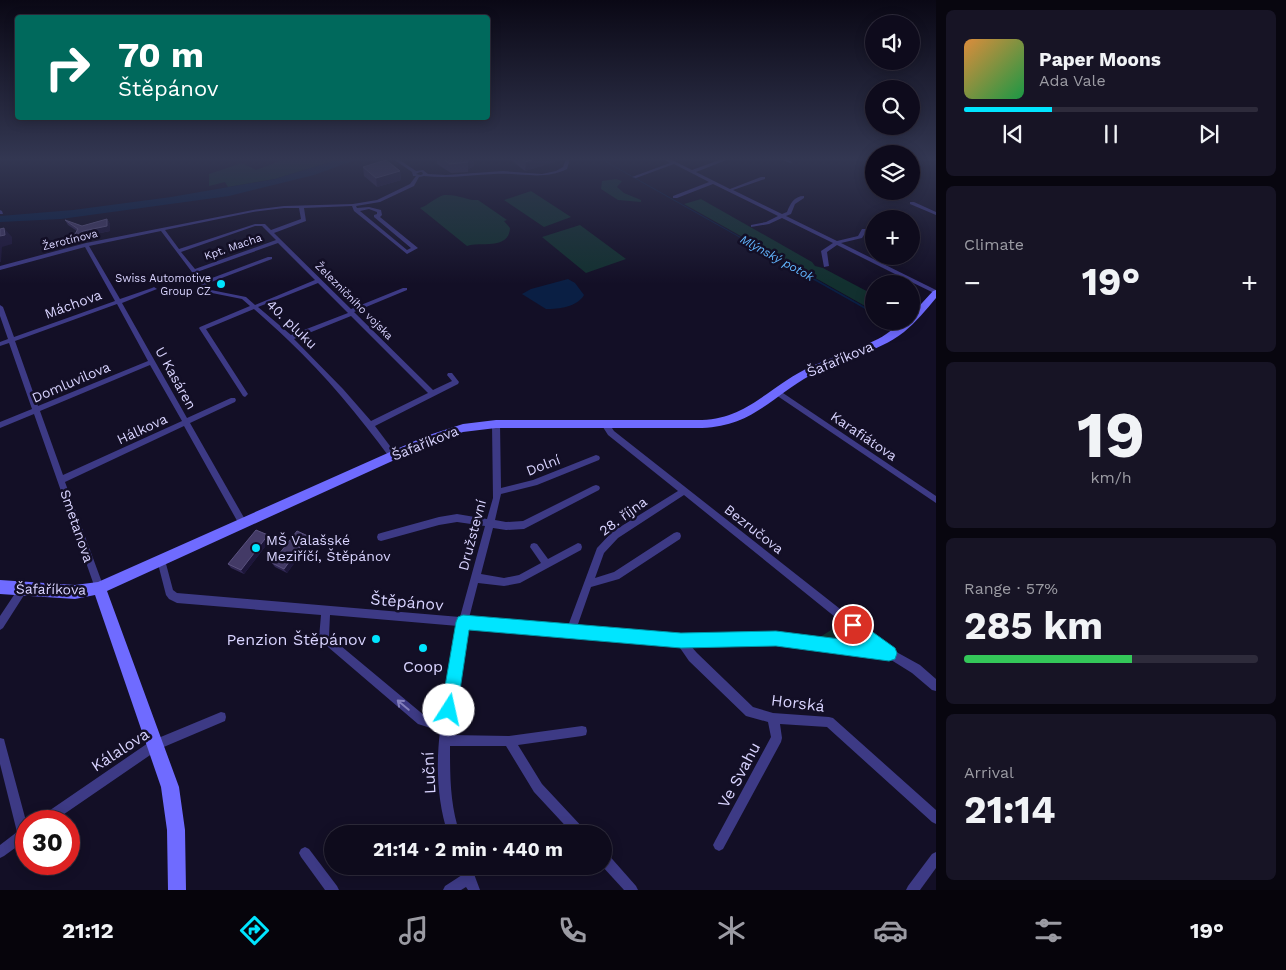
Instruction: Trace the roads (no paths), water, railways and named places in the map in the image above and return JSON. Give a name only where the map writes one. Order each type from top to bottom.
[{"type":"street","name":"Žerotínova","points":[[0,268],[86,245],[163,231],[252,211],[301,206],[353,205],[379,201]]},
{"type":"street","points":[[751,201],[901,275]]},
{"type":"street","points":[[753,226],[767,223],[789,213],[793,203],[797,201]]},
{"type":"street","points":[[912,203],[936,214]]},
{"type":"street","points":[[353,205],[356,210],[407,252],[415,248],[376,216]]},
{"type":"street","points":[[271,232],[304,220],[301,206]]},
{"type":"street","points":[[356,210],[377,210],[380,212],[380,215],[367,218]]},
{"type":"street","name":"Železničního vojska","points":[[178,251],[260,224],[271,232],[433,394]]},
{"type":"street","points":[[826,266],[824,251],[837,243],[860,238],[864,230]]},
{"type":"street","name":"40. pluku","points":[[163,231],[212,292],[241,297],[256,306],[290,338],[328,377],[370,425],[393,456]]},
{"type":"street","name":"Kpt. Macha","points":[[194,271],[279,241]]},
{"type":"street","name":"U Kasáren","points":[[86,245],[243,523]]},
{"type":"street","points":[[203,283],[270,258]]},
{"type":"street","points":[[245,394],[202,328],[320,281]]},
{"type":"street","points":[[920,284],[936,292]]},
{"type":"street","name":"Máchova","points":[[0,344],[154,289]]},
{"type":"street","points":[[290,338],[405,289]]},
{"type":"street","name":"Šafaříkova","points":[[920,311],[936,292]]},
{"type":"street","name":"Smetanova","points":[[0,307],[168,778],[172,797],[178,868],[177,890]]},
{"type":"street","name":"Šafaříkova","points":[[0,587],[75,592],[99,588],[454,430],[496,424],[690,424],[721,422],[749,412],[811,371],[880,342],[902,330]]},
{"type":"street","name":"Domluvilova","points":[[0,425],[152,362]]},
{"type":"street","points":[[370,425],[456,382],[450,376]]},
{"type":"street","name":"Karafiátova","points":[[778,393],[936,500]]},
{"type":"street","name":"Hálkova","points":[[61,480],[233,400]]},
{"type":"street","name":"Družstevní","points":[[463,622],[497,492],[496,424]]},
{"type":"street","name":"Bezručova","points":[[605,424],[611,433],[889,653]]},
{"type":"street","name":"Dolní","points":[[497,492],[534,483],[596,458]]},
{"type":"street","points":[[381,537],[439,520],[457,518],[506,526],[524,526],[596,488]]},
{"type":"street","name":"28. října","points":[[571,631],[600,551],[615,535],[684,491]]},
{"type":"street","points":[[588,584],[616,576],[677,536]]},
{"type":"street","points":[[534,546],[547,564]]},
{"type":"street","points":[[476,578],[510,581],[520,579],[578,546]]},
{"type":"street","name":"Štěpánov","points":[[161,560],[169,592],[174,597],[681,640],[776,638],[889,653],[916,669],[936,686]]},
{"type":"street","points":[[0,625],[24,589]]},
{"type":"street","points":[[326,610],[324,638],[422,720],[446,727]]},
{"type":"street","name":"Luční","points":[[451,825],[444,781],[444,740],[463,622]]},
{"type":"street","name":"Horská","points":[[681,640],[693,657],[750,712],[773,718],[829,722],[936,818]]},
{"type":"street","name":"Kálalova","points":[[60,810],[155,744],[221,717]]},
{"type":"street","name":"Ve Svahu","points":[[720,845],[776,738],[773,718]]},
{"type":"street","points":[[444,740],[509,741],[582,731]]},
{"type":"street","points":[[509,741],[538,788],[573,825]]},
{"type":"street","points":[[0,743],[18,810]]},
{"type":"street","points":[[0,852],[15,841]]},
{"type":"street","points":[[305,853],[333,890]]},
{"type":"street","points":[[912,890],[936,858]]},
{"type":"street","points":[[612,867],[632,890]]},
{"type":"street","points":[[449,890],[469,878]]},
{"type":"water","points":[[144,201],[196,201],[61,219],[0,222],[0,216],[73,210]]},
{"type":"water","points":[[568,279],[575,283],[584,295],[572,305],[546,309],[522,294],[531,289]]},
{"type":"waterway","name":"Mlýnský potok","points":[[675,201],[807,275]]},
{"type":"waterway","name":"Mlýnský potok","points":[[805,274],[865,308]]},
{"type":"place","name":"Swiss Automotive Group CZ","points":[[221,284]]},
{"type":"place","name":"MŠ Valašské Meziříčí, Štěpánov","points":[[256,548]]},
{"type":"place","name":"Penzion Štěpánov","points":[[376,639]]},
{"type":"place","name":"Coop","points":[[423,648]]}]
